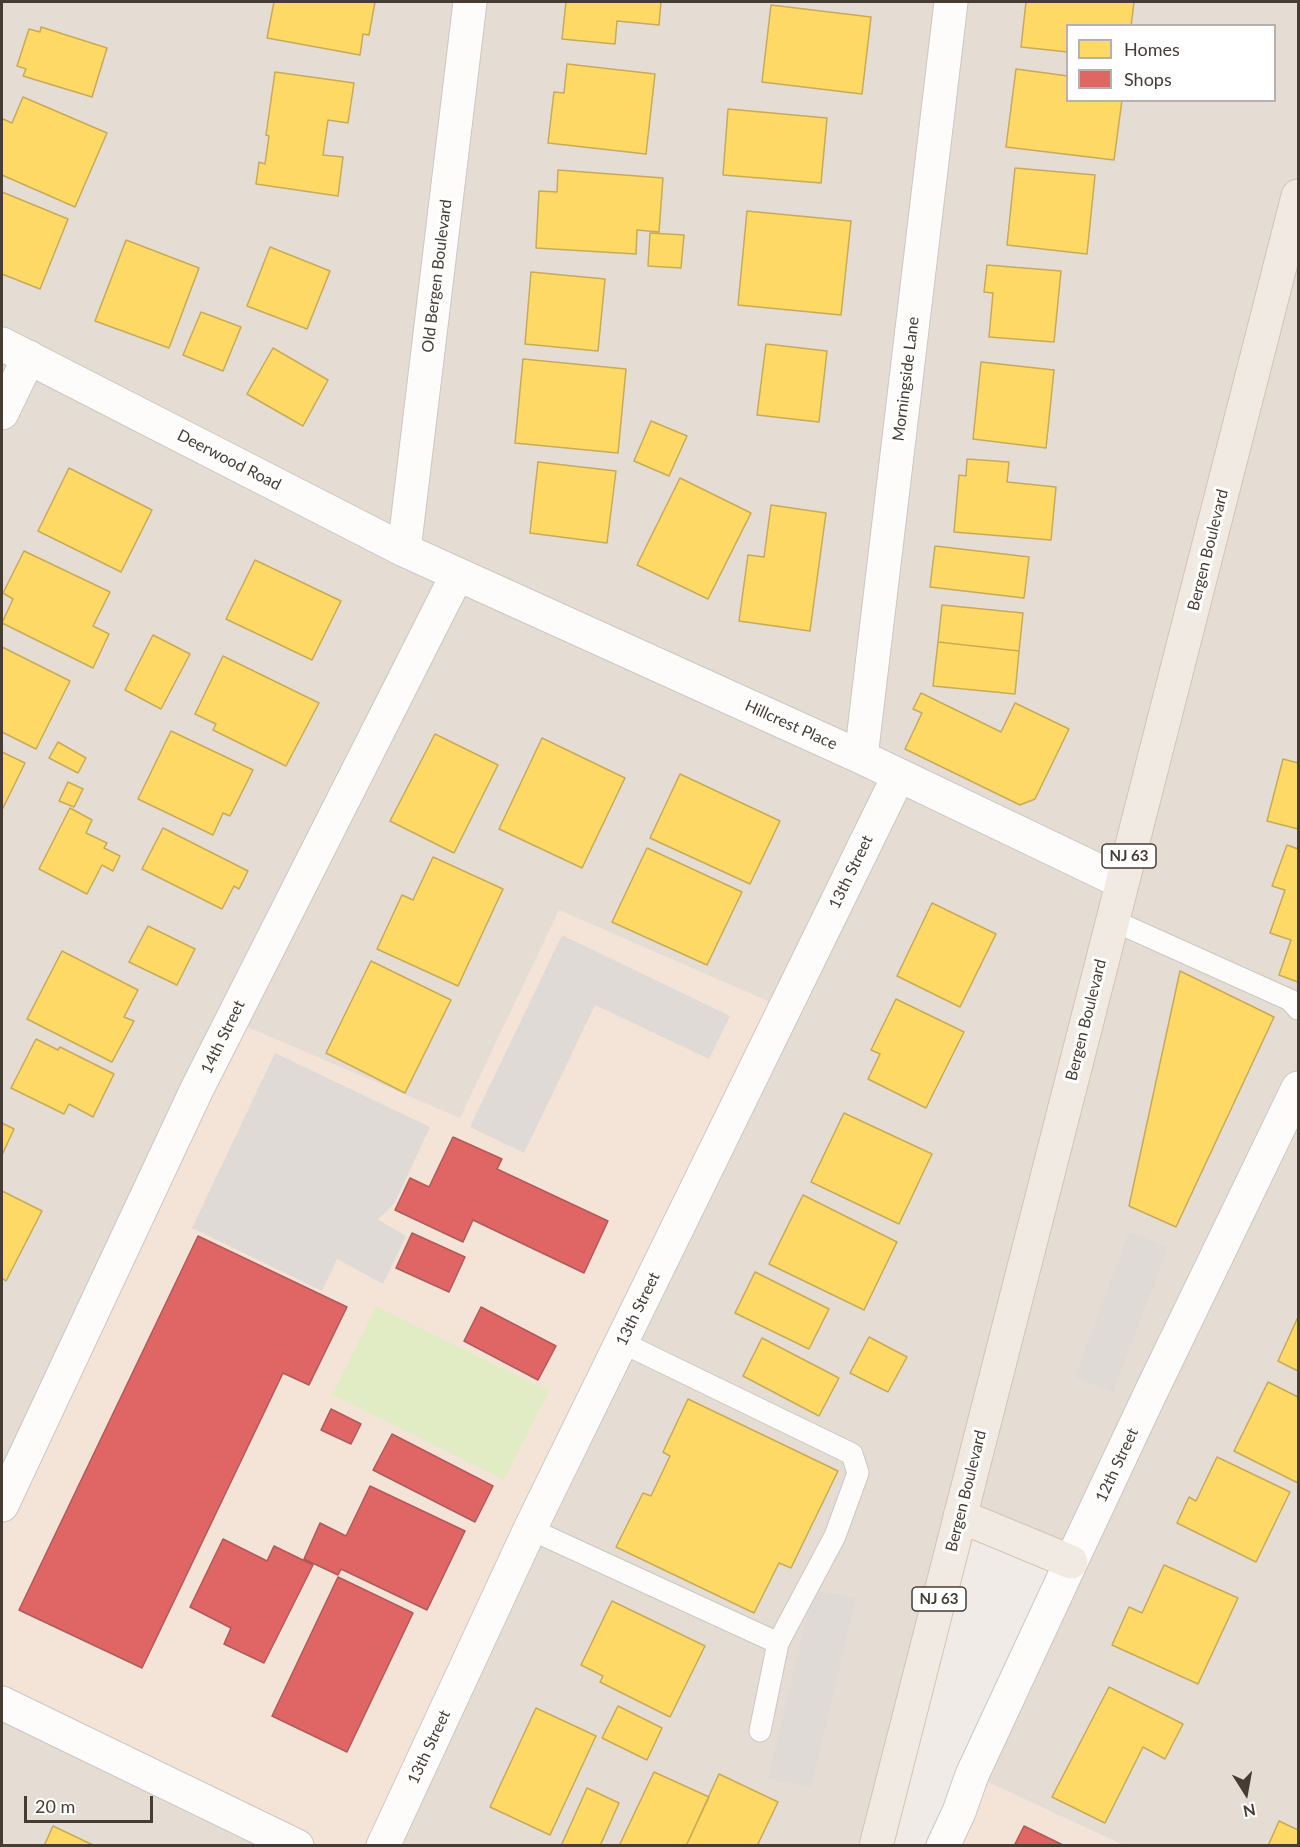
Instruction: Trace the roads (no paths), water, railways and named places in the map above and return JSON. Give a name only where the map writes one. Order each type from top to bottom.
[{"type":"main road","name":"Bergen Boulevard","points":[[876,1845],[1299,196]]},
{"type":"main road","points":[[960,1516],[1071,1562]]},
{"type":"street","name":"Old Bergen Boulevard","points":[[404,550],[470,2]]},
{"type":"street","name":"Morningside Lane","points":[[861,757],[951,2]]},
{"type":"street","name":"Deerwood Road","points":[[15,350],[404,550],[457,574]]},
{"type":"street","points":[[2,414],[15,350]]},
{"type":"street","name":"Hillcrest Place","points":[[457,574],[861,757],[1122,882]]},
{"type":"street","name":"14th Street","points":[[2,1505],[197,1089],[457,574]]},
{"type":"street","name":"13th Street","points":[[383,1845],[530,1529],[899,775]]},
{"type":"street","name":"12th Street","points":[[943,1845],[959,1812],[972,1775],[1071,1562],[1299,1088]]},
{"type":"street","points":[[2,1703],[297,1845]]},
{"type":"lane","points":[[1112,920],[1290,1000],[1299,1009]]},
{"type":"lane","points":[[621,1342],[852,1454],[858,1473],[835,1536],[778,1643],[760,1731]]},
{"type":"lane","points":[[530,1529],[778,1643]]}]
